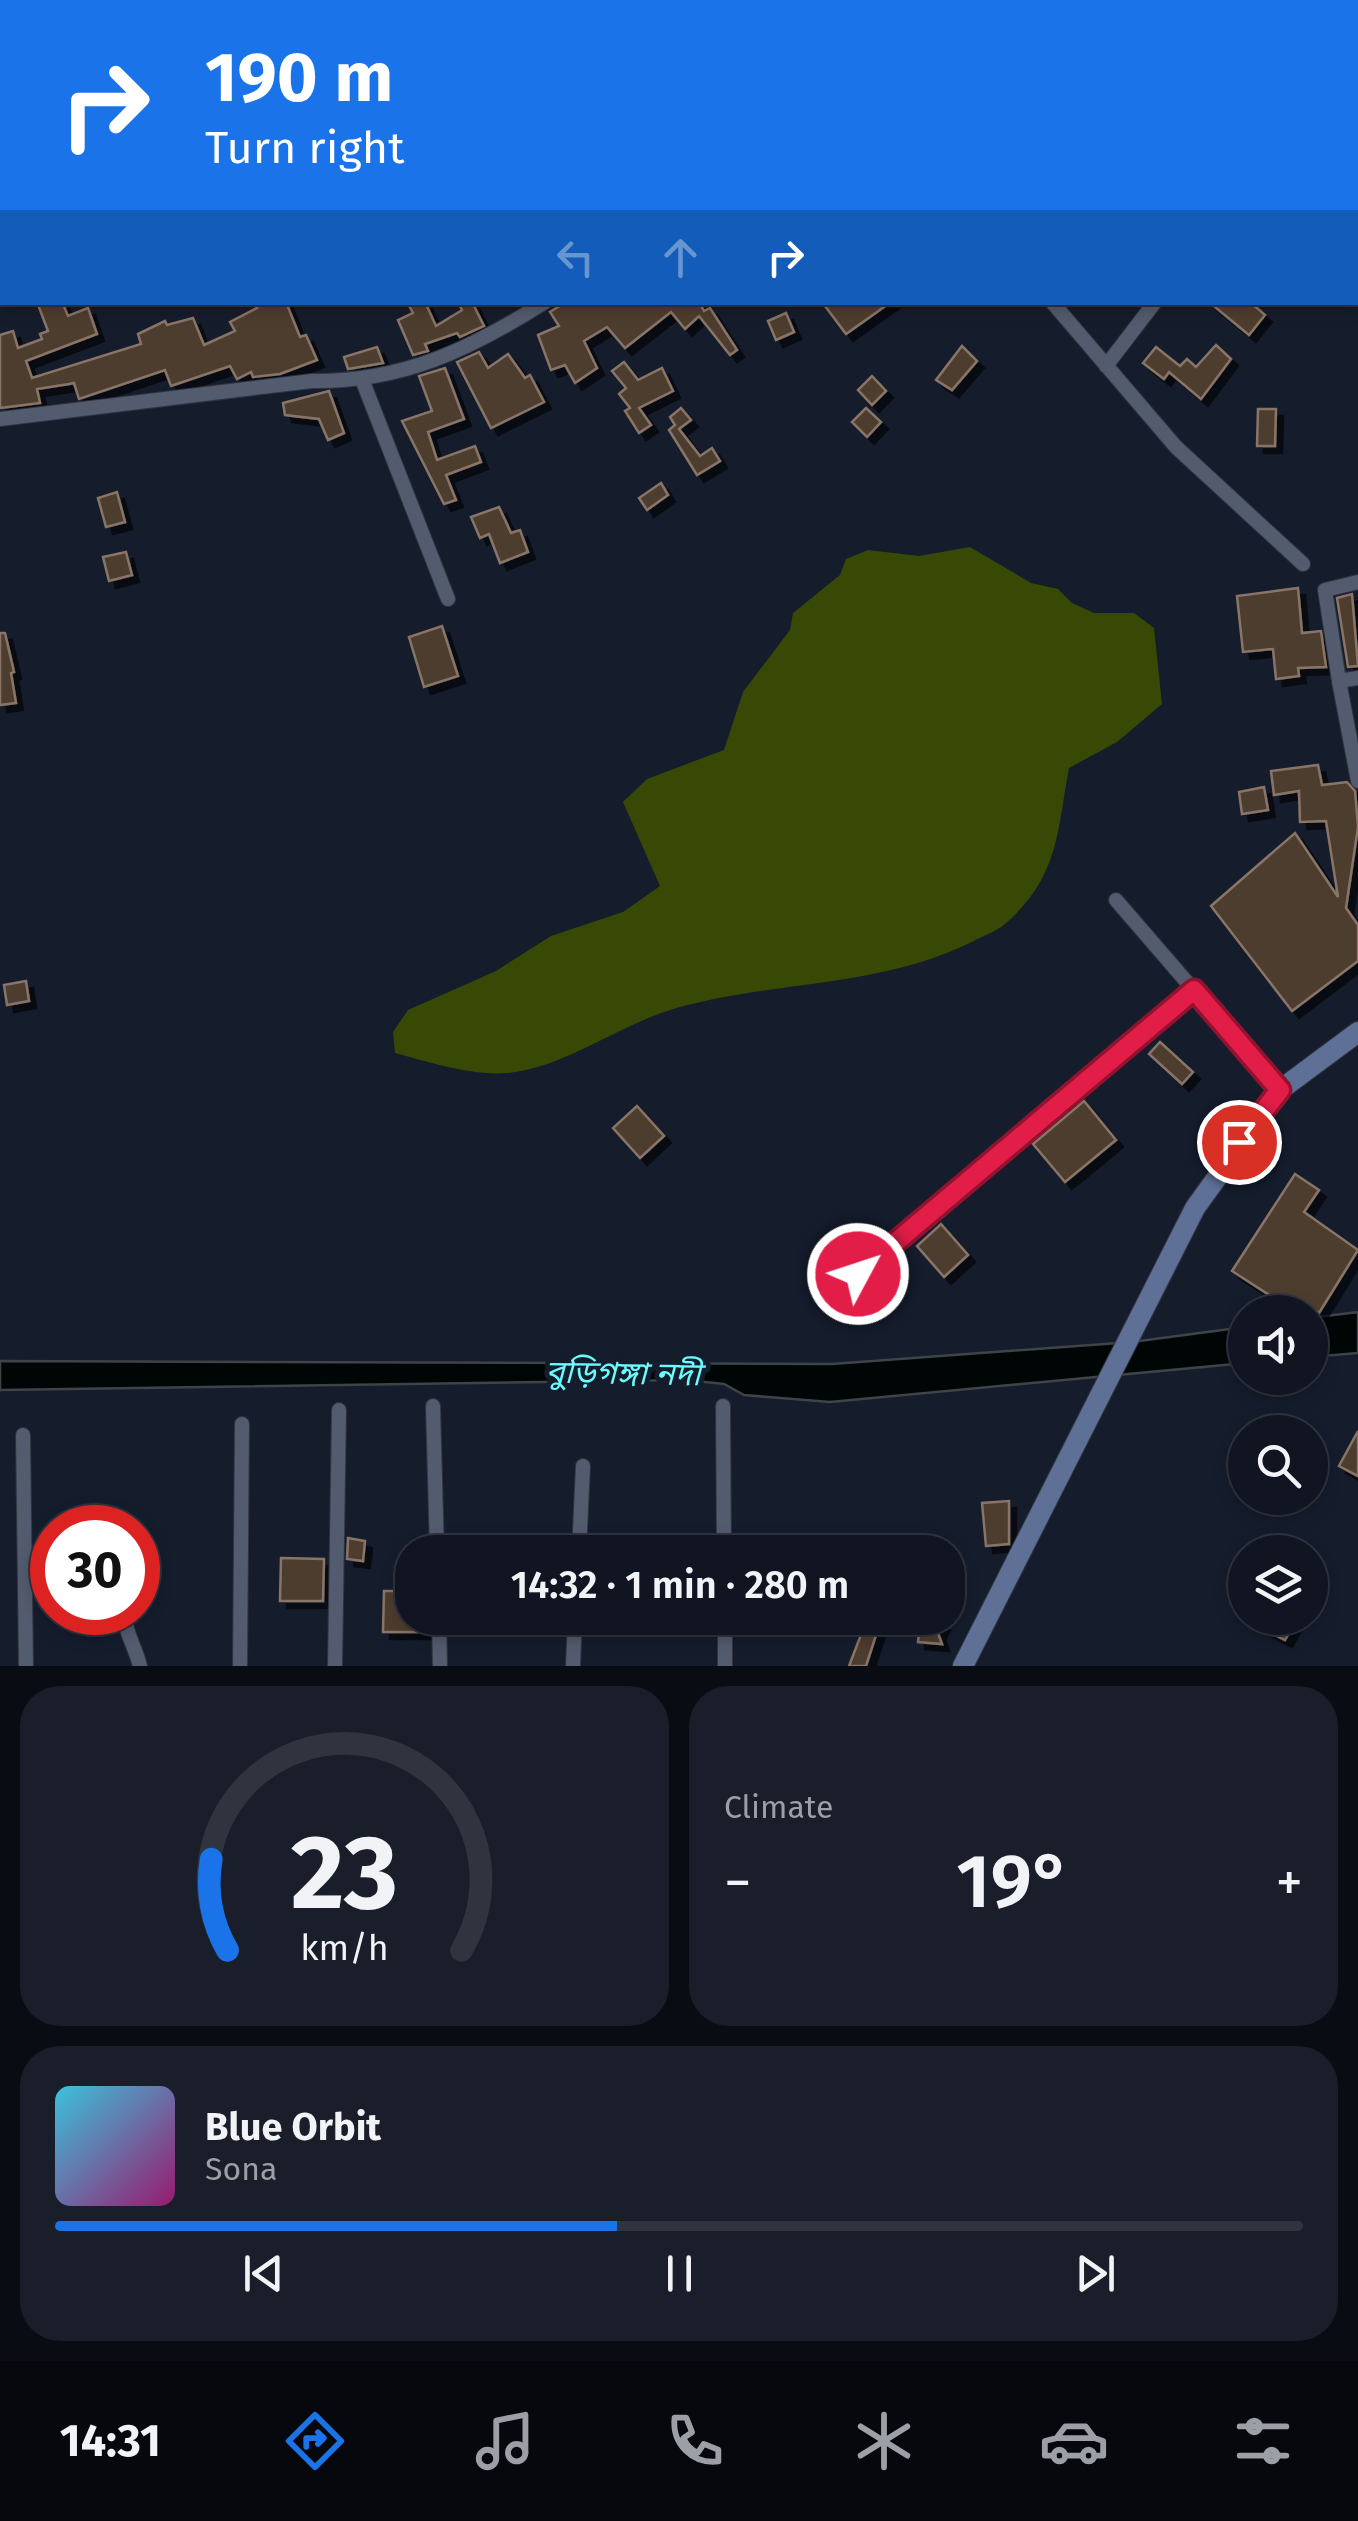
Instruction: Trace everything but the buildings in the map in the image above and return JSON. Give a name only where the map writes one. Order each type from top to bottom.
[{"type":"street","points":[[0,419],[312,381],[363,382],[477,345],[539,305]]},
{"type":"street","points":[[1055,305],[1176,446],[1303,564]]},
{"type":"street","points":[[1106,366],[1152,305]]},
{"type":"street","points":[[363,382],[448,599]]},
{"type":"street","points":[[1358,582],[1325,590],[1358,781]]},
{"type":"street","points":[[1339,682],[1358,678]]},
{"type":"street","points":[[1116,900],[1280,1090]]},
{"type":"street","points":[[858,1274],[1194,990]]},
{"type":"street","points":[[963,1666],[1196,1208],[1280,1090],[1358,1032]]},
{"type":"street","points":[[433,1406],[437,1535]]},
{"type":"street","points":[[724,1406],[724,1535]]},
{"type":"street","points":[[335,1666],[339,1410]]},
{"type":"street","points":[[240,1666],[242,1424]]},
{"type":"street","points":[[23,1434],[26,1666]]},
{"type":"street","points":[[579,1535],[583,1466]]},
{"type":"street","points":[[127,1635],[135,1645],[140,1666]]},
{"type":"street","points":[[439,1635],[440,1666]]},
{"type":"street","points":[[573,1666],[574,1635]]},
{"type":"street","points":[[725,1635],[725,1666]]},
{"type":"green space","points":[[970,547],[1031,583],[1058,589],[1072,603],[1094,613],[1134,613],[1154,628],[1162,704],[1117,742],[1069,768],[1058,833],[1046,871],[1023,906],[1005,924],[936,957],[899,968],[746,993],[670,1010],[528,1070],[479,1072],[395,1053],[393,1032],[408,1010],[496,971],[551,936],[623,912],[660,886],[623,802],[647,779],[724,750],[743,692],[790,630],[793,613],[840,575],[846,559],[868,550],[919,556]]},
{"type":"water","points":[[1358,1312],[1358,1353],[1328,1356],[1328,1316]]},
{"type":"water","name":"বুড়িগঙ্গা নদী","points":[[1228,1329],[1228,1365],[830,1402],[744,1395],[724,1384],[686,1380],[0,1390],[0,1361],[832,1364],[1132,1342]]},
{"type":"route","points":[[858,1274],[1194,990],[1280,1090],[1239,1142]]}]
